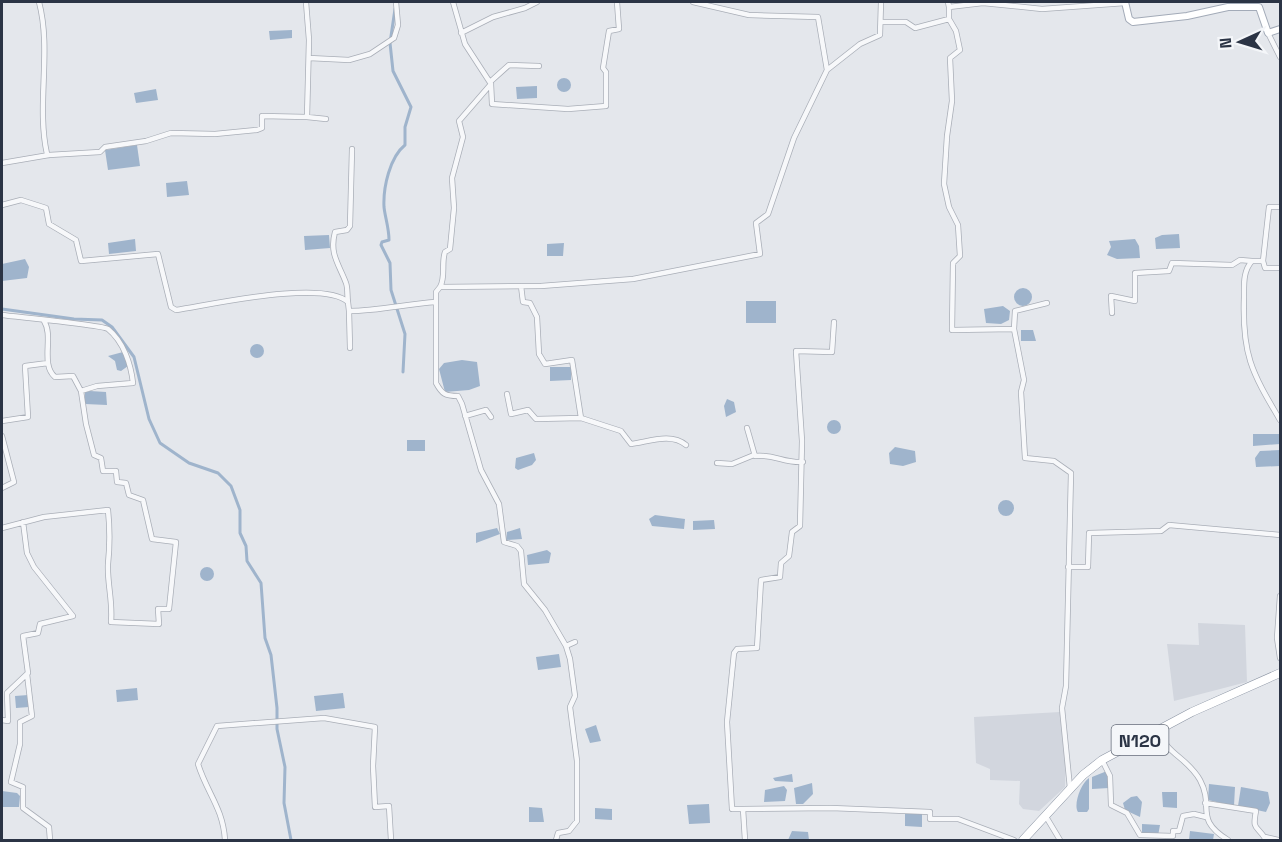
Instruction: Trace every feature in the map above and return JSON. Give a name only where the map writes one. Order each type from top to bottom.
[{"type":"highway","name":"N120","points":[[1023,840],[1083,775],[1102,760],[1158,730],[1281,673]]},
{"type":"main road","points":[[1125,2],[1129,19],[1133,22],[1187,16],[1228,7],[1257,6],[1268,33],[1281,29]]},
{"type":"street","points":[[39,2],[44,92],[42,125],[49,155]]},
{"type":"street","points":[[306,2],[309,58],[307,117]]},
{"type":"street","points":[[309,58],[349,60],[370,54],[394,38],[398,25],[396,2]]},
{"type":"street","points":[[453,2],[461,33],[490,83],[492,104],[558,109],[605,107],[606,72],[603,68],[608,32],[619,29],[617,2]]},
{"type":"street","points":[[461,33],[493,17],[525,8],[537,2]]},
{"type":"street","points":[[693,2],[748,15],[818,17],[827,70]]},
{"type":"street","points":[[440,287],[521,286],[633,279],[760,254],[756,223],[768,214],[787,165],[794,138],[827,70],[860,44],[880,35],[881,2]]},
{"type":"street","points":[[1014,329],[952,330],[953,263],[960,256],[958,225],[949,207],[944,184],[952,101],[950,58],[960,50],[956,31],[949,19],[948,4],[983,3],[1042,9],[1125,2]]},
{"type":"street","points":[[882,22],[906,22],[915,28],[949,19]]},
{"type":"street","points":[[1268,33],[1281,57]]},
{"type":"street","points":[[539,66],[509,65],[490,83],[459,121],[463,137],[452,178],[454,208],[450,249],[445,252],[443,258],[442,283],[436,292],[436,383],[446,396],[458,396],[481,470],[499,504],[504,542],[517,546],[521,550],[524,584],[545,610],[566,646],[575,696],[570,707],[577,761],[577,821],[568,831],[558,834],[556,840]]},
{"type":"street","points":[[2,163],[49,155],[100,152],[105,147],[146,141],[171,133],[216,134],[257,130],[262,128],[262,116],[326,119]]},
{"type":"street","points":[[350,348],[347,284],[335,260],[334,239],[336,232],[347,230],[350,226],[352,149]]},
{"type":"street","points":[[2,205],[21,200],[46,208],[49,224],[76,240],[81,261],[158,254],[171,307],[176,310],[260,295],[334,294],[348,302]]},
{"type":"street","points":[[1281,207],[1269,207],[1263,261],[1265,268],[1281,268]]},
{"type":"street","points":[[1112,313],[1111,296],[1135,302],[1135,273],[1169,271],[1172,263],[1232,265],[1240,260],[1263,261]]},
{"type":"street","points":[[1252,261],[1244,278],[1242,329],[1247,355],[1260,386],[1281,420]]},
{"type":"street","points":[[521,286],[523,302],[530,303],[537,317],[539,354],[544,364],[573,360],[581,418]]},
{"type":"street","points":[[349,311],[398,308],[409,303],[436,302]]},
{"type":"street","points":[[1047,303],[1015,311],[1014,329],[1024,380],[1021,392],[1025,458],[1054,461],[1071,471],[1066,686],[1062,708],[1069,753],[1066,770],[1071,790]]},
{"type":"street","points":[[2,315],[44,321],[98,324],[109,330],[131,361],[134,383],[97,386],[81,391]]},
{"type":"street","points":[[2,528],[23,522],[108,510],[111,551],[108,564],[113,603],[111,622],[159,624],[158,609],[169,609],[176,542],[152,539],[143,500],[129,495],[126,483],[117,482],[116,471],[103,471],[101,458],[94,455],[81,391],[73,376],[59,378],[51,374],[48,363],[47,326],[44,321]]},
{"type":"street","points":[[834,322],[832,352],[796,351],[803,462],[800,526],[792,532],[789,556],[781,562],[780,577],[761,580],[757,648],[737,649],[735,653],[727,722],[732,809],[831,808],[930,812],[930,819],[958,819],[1014,840]]},
{"type":"street","points":[[2,421],[28,417],[25,366],[48,363]]},
{"type":"street","points":[[507,394],[512,414],[528,410],[536,420],[581,418],[621,431],[631,444],[659,439],[677,439],[686,445]]},
{"type":"street","points":[[465,416],[486,410],[491,417]]},
{"type":"street","points":[[747,428],[754,455]]},
{"type":"street","points":[[2,435],[14,482],[2,488]]},
{"type":"street","points":[[717,463],[732,464],[754,455],[774,455],[785,462],[803,462]]},
{"type":"street","points":[[23,522],[27,553],[34,567],[73,616],[40,624],[38,633],[23,636],[32,716],[21,722],[20,744],[11,782],[24,787],[23,808],[49,827],[50,840]]},
{"type":"street","points":[[1068,567],[1088,567],[1089,533],[1161,531],[1169,525],[1281,535]]},
{"type":"street","points":[[1281,596],[1277,638],[1281,658]]},
{"type":"street","points":[[566,646],[575,642]]},
{"type":"street","points":[[2,720],[8,721],[7,693],[27,674]]},
{"type":"street","points":[[225,840],[219,806],[203,780],[198,764],[207,743],[218,726],[324,718],[375,727],[373,766],[375,807],[389,806],[391,840]]},
{"type":"street","points":[[1158,730],[1164,746],[1186,762],[1198,777],[1205,790],[1206,817],[1212,830],[1228,840]]},
{"type":"street","points":[[1102,760],[1110,776],[1111,805],[1127,813],[1140,836],[1173,836],[1173,831],[1179,831],[1183,816],[1194,814],[1206,817]]},
{"type":"street","points":[[1205,802],[1256,811],[1252,821],[1254,826],[1265,839],[1278,840]]},
{"type":"street","points":[[743,809],[745,840]]},
{"type":"street","points":[[1045,815],[1060,840]]},
{"type":"shaded area","points":[[1198,623],[1245,625],[1247,682],[1174,701],[1167,644],[1199,645]]},
{"type":"shaded area","points":[[1060,712],[1066,744],[1065,787],[1039,811],[1023,809],[1019,804],[1020,781],[990,780],[990,769],[976,763],[974,717]]},
{"type":"water","points":[[292,30],[292,38],[270,40],[269,31]]},
{"type":"water","points":[[564,78],[569,80],[571,85],[569,90],[564,92],[559,90],[557,85],[559,80]]},
{"type":"water","points":[[537,86],[537,98],[517,99],[516,87]]},
{"type":"water","points":[[156,89],[158,100],[136,103],[134,93]]},
{"type":"water","points":[[137,145],[140,166],[108,170],[105,150]]},
{"type":"water","points":[[187,181],[189,195],[167,197],[166,183]]},
{"type":"water","points":[[1179,234],[1180,248],[1156,249],[1155,238],[1162,235]]},
{"type":"water","points":[[329,235],[330,248],[305,250],[304,236]]},
{"type":"water","points":[[135,239],[136,251],[109,254],[108,243]]},
{"type":"water","points":[[1135,239],[1139,246],[1140,258],[1117,259],[1107,255],[1111,247],[1109,241]]},
{"type":"water","points":[[564,243],[563,256],[547,256],[547,244]]},
{"type":"water","points":[[25,259],[29,267],[27,278],[2,281],[2,264]]},
{"type":"water","points":[[1023,288],[1029,291],[1032,297],[1029,303],[1023,306],[1017,303],[1014,297],[1017,291]]},
{"type":"water","points":[[746,301],[776,301],[776,323],[746,323]]},
{"type":"water","points":[[1003,306],[1010,311],[1009,320],[1001,324],[986,323],[984,309]]},
{"type":"water","points":[[1021,330],[1033,330],[1036,341],[1021,341]]},
{"type":"water","points":[[254,344],[260,344],[264,351],[260,358],[254,358],[250,354],[250,348]]},
{"type":"water","points":[[123,352],[128,366],[121,371],[117,370],[115,361],[108,356]]},
{"type":"water","points":[[462,360],[477,362],[480,386],[469,390],[445,392],[439,369],[444,363]]},
{"type":"water","points":[[550,367],[571,367],[571,380],[550,381]]},
{"type":"water","points":[[85,392],[106,392],[107,405],[85,404]]},
{"type":"water","points":[[727,399],[734,402],[736,412],[726,417],[724,406]]},
{"type":"water","points":[[831,420],[837,420],[841,427],[837,434],[831,434],[827,430],[827,424]]},
{"type":"water","points":[[1253,434],[1279,434],[1280,444],[1253,446]]},
{"type":"water","points":[[407,440],[425,440],[425,451],[407,451]]},
{"type":"water","points":[[895,447],[915,451],[916,462],[903,466],[890,464],[889,453]]},
{"type":"water","points":[[1280,450],[1280,466],[1256,467],[1255,458],[1260,451]]},
{"type":"water","points":[[534,453],[536,460],[532,465],[518,470],[515,468],[516,458]]},
{"type":"water","points":[[1006,500],[1012,502],[1014,508],[1012,514],[1006,516],[1000,514],[998,508],[1000,502]]},
{"type":"water","points":[[655,515],[685,519],[684,529],[652,526],[649,519]]},
{"type":"water","points":[[714,520],[715,529],[693,530],[693,521]]},
{"type":"water","points":[[497,528],[500,534],[476,543],[476,533]]},
{"type":"water","points":[[520,528],[522,539],[506,540],[507,532]]},
{"type":"water","points":[[547,550],[551,553],[549,563],[528,565],[527,555]]},
{"type":"water","points":[[207,567],[212,569],[214,574],[212,579],[207,581],[202,579],[200,574],[202,569]]},
{"type":"water","points":[[559,654],[561,667],[538,670],[536,657]]},
{"type":"water","points":[[137,688],[138,700],[117,702],[116,690]]},
{"type":"water","points":[[343,693],[345,708],[316,711],[314,696]]},
{"type":"water","points":[[28,695],[29,707],[16,708],[15,696]]},
{"type":"water","points":[[596,725],[601,741],[590,743],[585,729]]},
{"type":"water","points":[[1107,771],[1109,788],[1092,789],[1092,777]]},
{"type":"water","points":[[792,774],[793,782],[775,781],[773,778]]},
{"type":"water","points":[[1089,778],[1089,809],[1087,812],[1078,812],[1076,804],[1079,794],[1083,784]]},
{"type":"water","points":[[812,783],[813,794],[803,804],[796,804],[794,788]]},
{"type":"water","points":[[1209,784],[1235,787],[1234,806],[1208,800]]},
{"type":"water","points":[[784,786],[787,790],[785,801],[764,802],[765,790]]},
{"type":"water","points":[[1241,787],[1268,792],[1270,803],[1266,812],[1238,806]]},
{"type":"water","points":[[2,791],[17,793],[20,796],[19,807],[2,807]]},
{"type":"water","points":[[1162,792],[1177,792],[1177,808],[1163,807]]},
{"type":"water","points":[[1137,796],[1142,802],[1140,817],[1125,810],[1123,803]]},
{"type":"water","points":[[709,804],[710,823],[689,824],[687,805]]},
{"type":"water","points":[[529,807],[542,808],[544,822],[529,822]]},
{"type":"water","points":[[595,808],[612,809],[612,820],[595,819]]},
{"type":"water","points":[[905,814],[922,814],[922,827],[905,826]]},
{"type":"water","points":[[1142,824],[1160,825],[1158,836],[1142,834]]},
{"type":"water","points":[[792,831],[808,832],[809,840],[788,840]]},
{"type":"water","points":[[1190,831],[1214,834],[1213,840],[1189,840]]},
{"type":"waterway","points":[[395,9],[390,43],[393,71],[411,107],[405,127],[405,145],[395,157],[386,182],[384,207],[389,240],[382,242],[381,245],[390,263],[391,290],[405,334],[403,372]]},
{"type":"waterway","points":[[2,309],[74,319],[102,320],[112,327],[134,357],[149,419],[160,443],[189,463],[218,473],[231,486],[240,510],[240,533],[246,546],[247,561],[261,583],[265,638],[271,655],[277,729],[285,767],[284,803],[291,840]]}]
